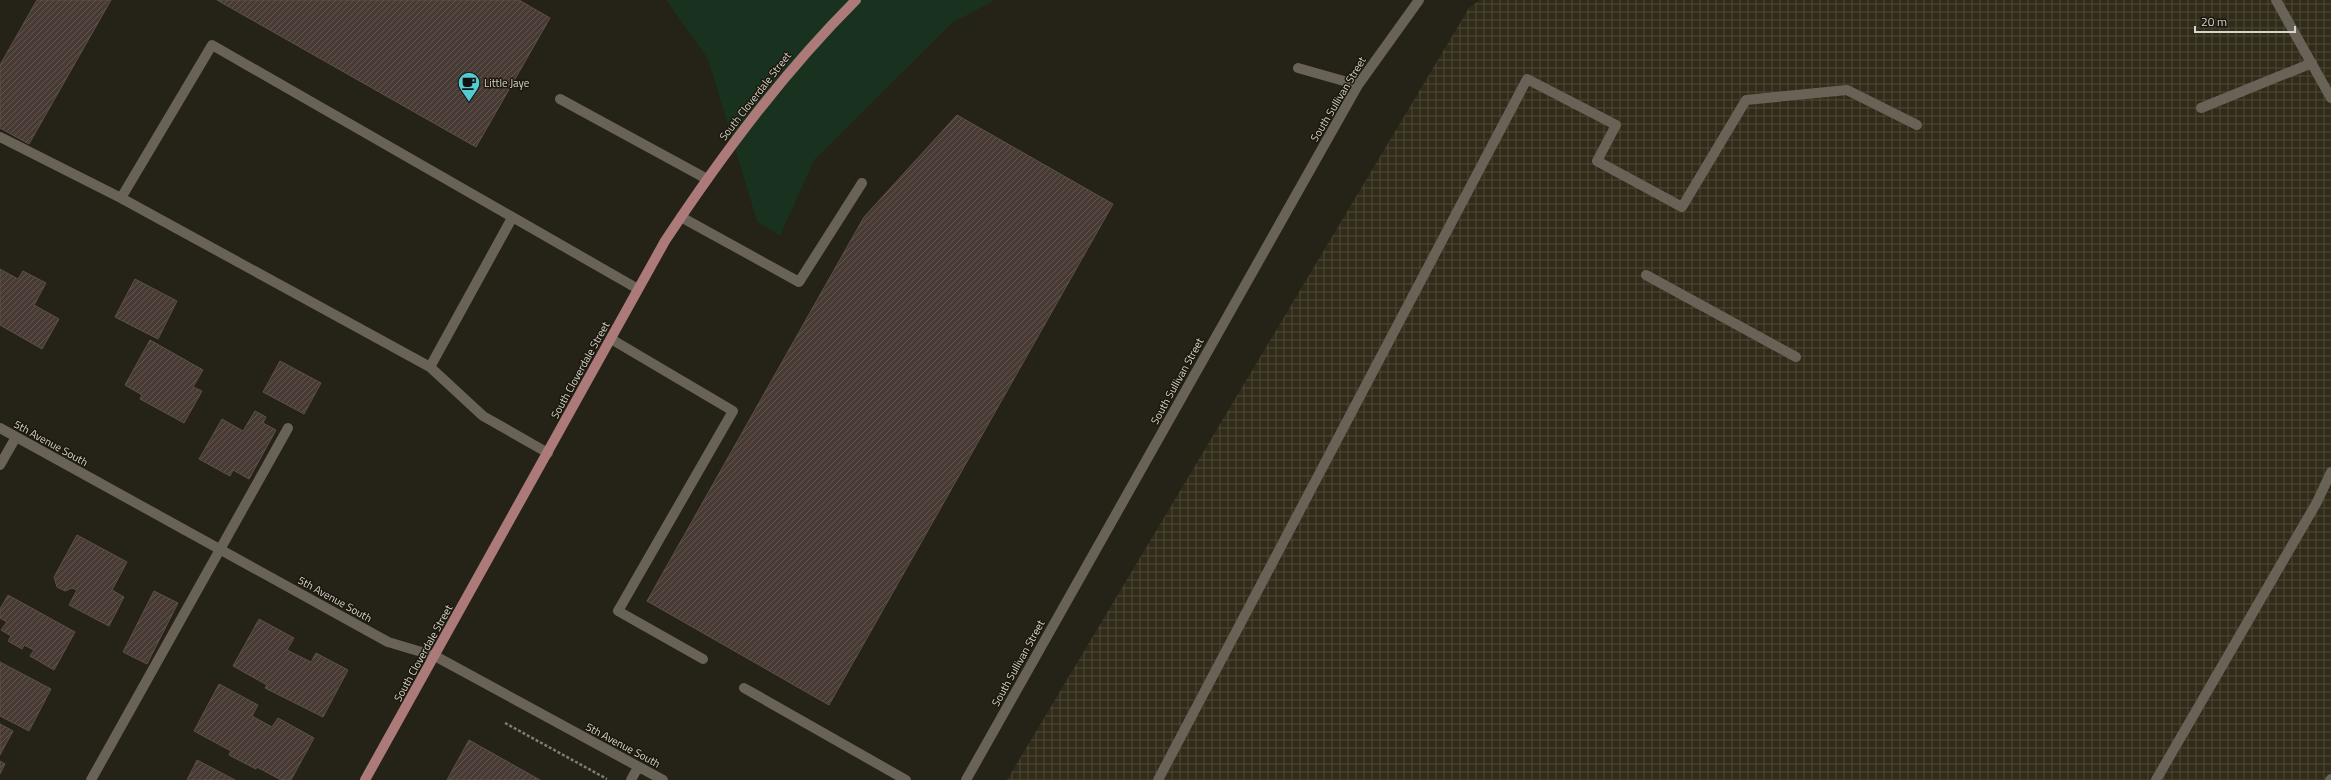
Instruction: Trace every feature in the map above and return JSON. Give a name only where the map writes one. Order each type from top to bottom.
[{"type":"main road","name":"South Cloverdale Street","points":[[365,780],[638,289],[681,217],[706,179],[768,96],[816,40],[856,0]]},
{"type":"street","name":"South Sullivan Street","points":[[966,780],[1358,85],[1419,0]]},
{"type":"street","points":[[2276,0],[2331,98]]},
{"type":"street","points":[[121,198],[212,46],[638,289]]},
{"type":"street","points":[[2201,108],[2312,63]]},
{"type":"street","points":[[1298,68],[1358,85]]},
{"type":"street","points":[[1158,780],[1527,78],[1616,125],[1596,161],[1682,207],[1746,100],[1848,90],[1917,125]]},
{"type":"street","points":[[560,99],[706,179]]},
{"type":"street","points":[[0,137],[121,198],[430,367],[483,416],[548,453]]},
{"type":"street","points":[[681,217],[800,282],[862,183]]},
{"type":"street","points":[[430,367],[512,218]]},
{"type":"street","points":[[1646,274],[1796,357]]},
{"type":"street","points":[[610,339],[733,411],[618,611],[703,659]]},
{"type":"street","name":"5th Avenue South","points":[[0,428],[388,642],[435,656],[663,780]]},
{"type":"street","points":[[91,780],[288,428]]},
{"type":"street","points":[[0,465],[16,437]]},
{"type":"street","points":[[2156,780],[2317,502],[2331,472]]},
{"type":"street","points":[[744,688],[906,780]]},
{"type":"street","points":[[631,780],[638,767]]},
{"type":"path","points":[[505,723],[607,779]]},
{"type":"shaded area","points":[[1480,0],[2331,0],[2331,780],[1007,780],[1469,8]]},
{"type":"green space","points":[[666,0],[995,0],[952,23],[814,160],[780,236],[757,221],[708,59]]},
{"type":"building","points":[[37,0],[111,0],[29,144],[0,128],[0,65]]},
{"type":"building","points":[[217,0],[519,0],[550,18],[476,147]]},
{"type":"building","points":[[957,115],[1113,204],[829,705],[647,601],[864,217]]},
{"type":"building","points":[[0,269],[18,279],[23,271],[46,283],[34,305],[59,319],[42,349],[0,325]]},
{"type":"building","points":[[135,279],[177,301],[158,339],[115,317]]},
{"type":"building","points":[[150,340],[203,370],[193,387],[202,391],[184,423],[140,399],[142,395],[125,385]]},
{"type":"building","points":[[280,361],[321,383],[304,414],[263,392]]},
{"type":"building","points":[[255,411],[266,417],[263,423],[276,430],[249,479],[233,470],[230,476],[199,459],[222,419],[243,431]]},
{"type":"building","points":[[77,535],[127,562],[112,590],[124,597],[109,626],[69,605],[77,590],[72,588],[65,591],[57,587],[54,577]]},
{"type":"building","points":[[154,591],[178,603],[147,664],[123,652]]},
{"type":"building","points":[[8,595],[75,632],[54,670],[30,656],[34,650],[24,645],[22,649],[8,641],[11,636],[1,630],[7,622],[0,618],[0,609]]},
{"type":"building","points":[[259,619],[294,638],[287,650],[311,662],[316,653],[348,670],[323,717],[265,688],[267,685],[233,666]]},
{"type":"building","points":[[0,662],[51,689],[29,731],[0,716]]},
{"type":"building","points":[[219,684],[258,705],[252,716],[272,727],[278,718],[314,738],[291,780],[281,780],[257,767],[256,769],[229,755],[231,751],[194,731]]},
{"type":"building","points":[[0,724],[13,731],[0,755]]},
{"type":"building","points":[[469,740],[540,780],[447,780]]},
{"type":"building","points":[[197,760],[235,780],[187,780]]},
{"type":"building","points":[[0,761],[5,764],[0,774]]},
{"type":"place","name":"Little Jaye","points":[[469,102]]}]
